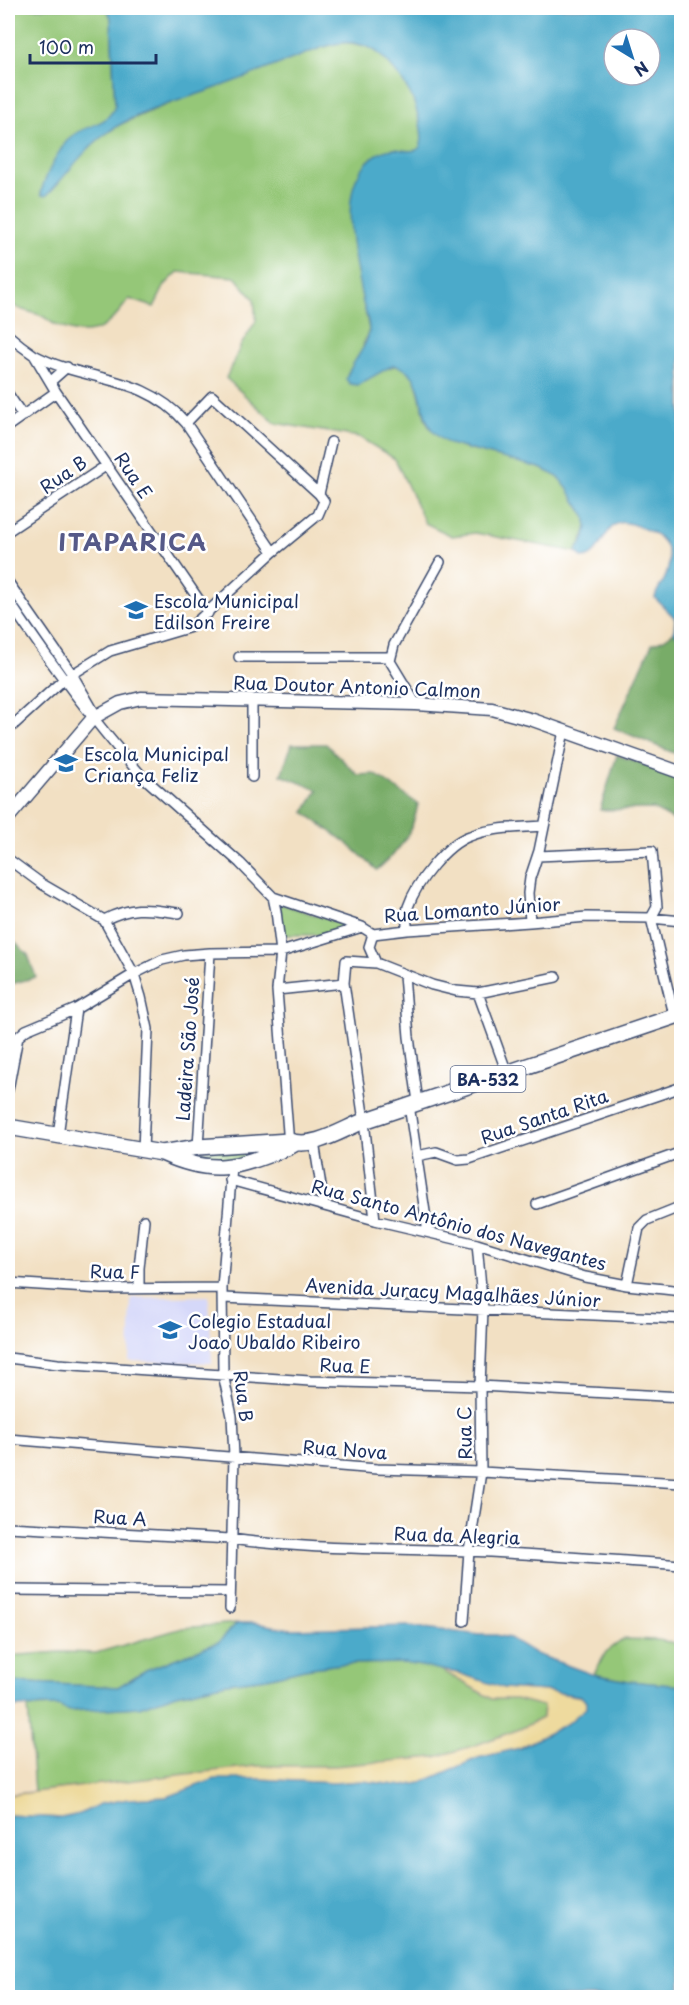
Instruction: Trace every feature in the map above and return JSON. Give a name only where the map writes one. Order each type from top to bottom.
[{"type":"main road","name":"BA-532","points":[[162,1153],[198,1147],[314,1142],[364,1121],[678,1015]]},
{"type":"main road","name":"BA-532","points":[[8,1127],[162,1153],[179,1161],[231,1174],[291,1144]]},
{"type":"street","points":[[8,335],[34,355],[150,394],[173,408],[186,423],[273,552]]},
{"type":"street","name":"Rua E","points":[[34,355],[56,392],[208,613]]},
{"type":"street","points":[[50,382],[67,367]]},
{"type":"street","points":[[8,426],[56,392]]},
{"type":"street","points":[[8,394],[22,416]]},
{"type":"street","points":[[8,730],[63,680],[110,651],[191,627],[318,514],[324,501],[319,494],[212,396],[186,423]]},
{"type":"street","points":[[319,494],[331,442]]},
{"type":"street","name":"Rua B","points":[[8,531],[107,465]]},
{"type":"street","points":[[416,704],[395,671],[390,657],[394,645],[440,562]]},
{"type":"street","points":[[8,582],[72,674],[96,718]]},
{"type":"street","points":[[8,600],[63,680],[141,775],[240,863],[273,897],[281,952],[277,990],[291,1144]]},
{"type":"street","points":[[239,657],[390,657]]},
{"type":"street","name":"Rua Doutor Antonio Calmon","points":[[96,718],[120,703],[141,698],[416,704],[492,709],[564,731],[681,773]]},
{"type":"street","points":[[252,701],[252,777]]},
{"type":"street","points":[[8,818],[96,718]]},
{"type":"street","points":[[530,922],[530,878],[538,856],[564,731]]},
{"type":"street","points":[[407,930],[407,909],[416,890],[455,844],[470,836],[496,829],[543,826]]},
{"type":"street","points":[[538,856],[652,851],[657,907],[651,918],[678,1015]]},
{"type":"street","points":[[8,859],[42,884],[104,920],[134,974],[148,1029],[143,1150]]},
{"type":"street","name":"Rua Lomanto Júnior","points":[[273,897],[362,927],[373,934],[587,917],[681,921]]},
{"type":"street","points":[[104,920],[118,912],[137,908],[179,913]]},
{"type":"street","points":[[8,1090],[18,1037],[26,1030],[76,1009],[162,960],[210,953],[281,952],[362,927]]},
{"type":"street","points":[[373,934],[369,947],[376,963]]},
{"type":"street","name":"Ladeira São José","points":[[198,1147],[210,953]]},
{"type":"street","points":[[375,1220],[364,1121],[344,983],[346,961],[376,963],[404,975],[456,991],[478,993],[556,977]]},
{"type":"street","points":[[404,975],[417,1156],[428,1232]]},
{"type":"street","points":[[277,990],[344,983]]},
{"type":"street","points":[[478,993],[507,1073]]},
{"type":"street","points":[[58,1135],[76,1009]]},
{"type":"street","name":"Rua Santa Rita","points":[[417,1156],[436,1152],[458,1160],[469,1160],[681,1087]]},
{"type":"street","points":[[314,1142],[324,1205]]},
{"type":"street","points":[[537,1204],[681,1152]]},
{"type":"street","name":"Rua B","points":[[230,1608],[234,1456],[232,1416],[223,1374],[222,1288],[231,1174]]},
{"type":"street","name":"Rua Santo Antônio dos Navegantes","points":[[231,1174],[375,1220],[477,1244],[585,1277],[681,1292]]},
{"type":"street","points":[[627,1285],[639,1228],[647,1220],[681,1206]]},
{"type":"street","points":[[139,1288],[144,1220]]},
{"type":"street","name":"Rua C","points":[[464,1621],[469,1551],[481,1472],[480,1386],[483,1309],[477,1244]]},
{"type":"street","name":"Rua F","points":[[8,1283],[95,1288],[222,1288]]},
{"type":"street","name":"Avenida Juracy Magalhães Júnior","points":[[223,1298],[681,1319]]},
{"type":"street","name":"Rua E","points":[[8,1358],[58,1364],[310,1381],[480,1386],[681,1398]]},
{"type":"street","name":"Rua Nova","points":[[8,1439],[376,1469],[481,1472],[681,1483]]},
{"type":"street","name":"Rua A","points":[[8,1527],[231,1539]]},
{"type":"street","name":"Rua da Alegria","points":[[231,1539],[265,1544],[469,1551],[681,1564]]},
{"type":"street","points":[[8,1590],[230,1592]]},
{"type":"shaded area","name":"Colegio Estadual Joao Ubaldo Ribeiro","points":[[209,1296],[212,1363],[129,1361],[131,1298]]},
{"type":"green space","points":[[8,8],[107,8],[111,18],[115,105],[108,118],[78,132],[68,140],[41,193],[99,139],[119,125],[158,108],[334,44],[359,45],[381,54],[411,94],[420,122],[422,144],[414,151],[393,149],[368,161],[357,270],[369,330],[363,345],[383,370],[396,366],[405,368],[411,374],[416,383],[428,425],[444,440],[458,447],[540,468],[561,479],[586,521],[586,530],[576,552],[475,533],[452,536],[425,523],[395,459],[359,437],[275,423],[226,378],[241,345],[256,321],[254,299],[235,277],[178,272],[165,285],[154,307],[129,299],[107,324],[91,331],[81,332],[58,326],[42,316],[20,309],[8,302]]},
{"type":"green space","points":[[674,632],[681,640],[681,756],[614,728],[652,644]]},
{"type":"green space","points":[[292,744],[326,744],[358,775],[375,774],[418,804],[409,833],[393,855],[377,870],[348,844],[304,812],[318,790],[281,775]]},
{"type":"green space","points":[[617,755],[681,777],[681,824],[653,809],[600,810]]},
{"type":"green space","points":[[279,903],[352,927],[329,935],[280,935]]},
{"type":"green space","points":[[8,935],[28,955],[36,977],[8,985]]},
{"type":"green space","points":[[279,1146],[232,1172],[167,1152]]},
{"type":"green space","points":[[237,1623],[219,1642],[146,1670],[118,1687],[8,1682],[8,1656],[60,1652],[96,1653],[183,1628]]},
{"type":"green space","points":[[624,1639],[657,1640],[681,1644],[681,1686],[629,1681],[594,1674],[606,1652]]},
{"type":"green space","points":[[405,1663],[440,1669],[492,1699],[516,1699],[543,1706],[542,1718],[520,1729],[436,1757],[335,1766],[256,1766],[34,1792],[28,1707],[58,1706],[69,1711],[139,1707],[177,1694],[227,1683],[268,1678],[304,1669],[341,1664]]},
{"type":"sand","points":[[440,1669],[478,1678],[504,1688],[547,1691],[582,1697],[586,1702],[586,1709],[568,1723],[520,1748],[478,1758],[421,1783],[404,1786],[363,1781],[333,1783],[258,1779],[195,1786],[167,1797],[129,1799],[100,1804],[80,1814],[61,1818],[8,1815],[8,1795],[256,1766],[335,1766],[436,1757],[520,1729],[542,1718],[543,1706],[516,1699],[492,1699]]},
{"type":"water","points":[[107,8],[681,8],[681,640],[674,632],[675,618],[655,598],[669,564],[665,544],[656,535],[632,524],[619,523],[613,526],[590,556],[583,558],[576,552],[585,537],[587,526],[585,516],[558,477],[540,468],[449,444],[443,440],[431,428],[425,416],[415,381],[403,368],[393,365],[358,385],[350,384],[346,379],[366,342],[369,330],[351,234],[350,219],[354,186],[366,164],[379,153],[396,149],[416,150],[421,145],[422,139],[410,93],[400,77],[376,51],[361,45],[336,43],[140,115],[99,139],[46,196],[41,195],[48,173],[71,137],[108,117],[115,105],[111,18]]},
{"type":"water","points":[[237,1623],[254,1623],[291,1629],[409,1626],[496,1635],[510,1638],[536,1654],[591,1674],[629,1681],[681,1686],[681,1997],[8,1997],[8,1815],[61,1818],[80,1814],[100,1804],[129,1799],[167,1797],[215,1779],[333,1783],[363,1781],[404,1786],[421,1783],[478,1758],[520,1748],[568,1723],[586,1708],[586,1702],[581,1696],[504,1688],[458,1673],[405,1663],[341,1664],[304,1669],[177,1694],[139,1707],[69,1711],[58,1706],[8,1707],[8,1682],[118,1687],[146,1670],[219,1642]]},
{"type":"place","name":"Escola Municipal Edilson Freire","points":[[136,610]]},
{"type":"place","name":"Escola Municipal Criança Feliz","points":[[66,763]]},
{"type":"place","name":"Colegio Estadual Joao Ubaldo Ribeiro","points":[[170,1330]]},
{"type":"district","name":"ITAPARICA","points":[[133,541]]}]
